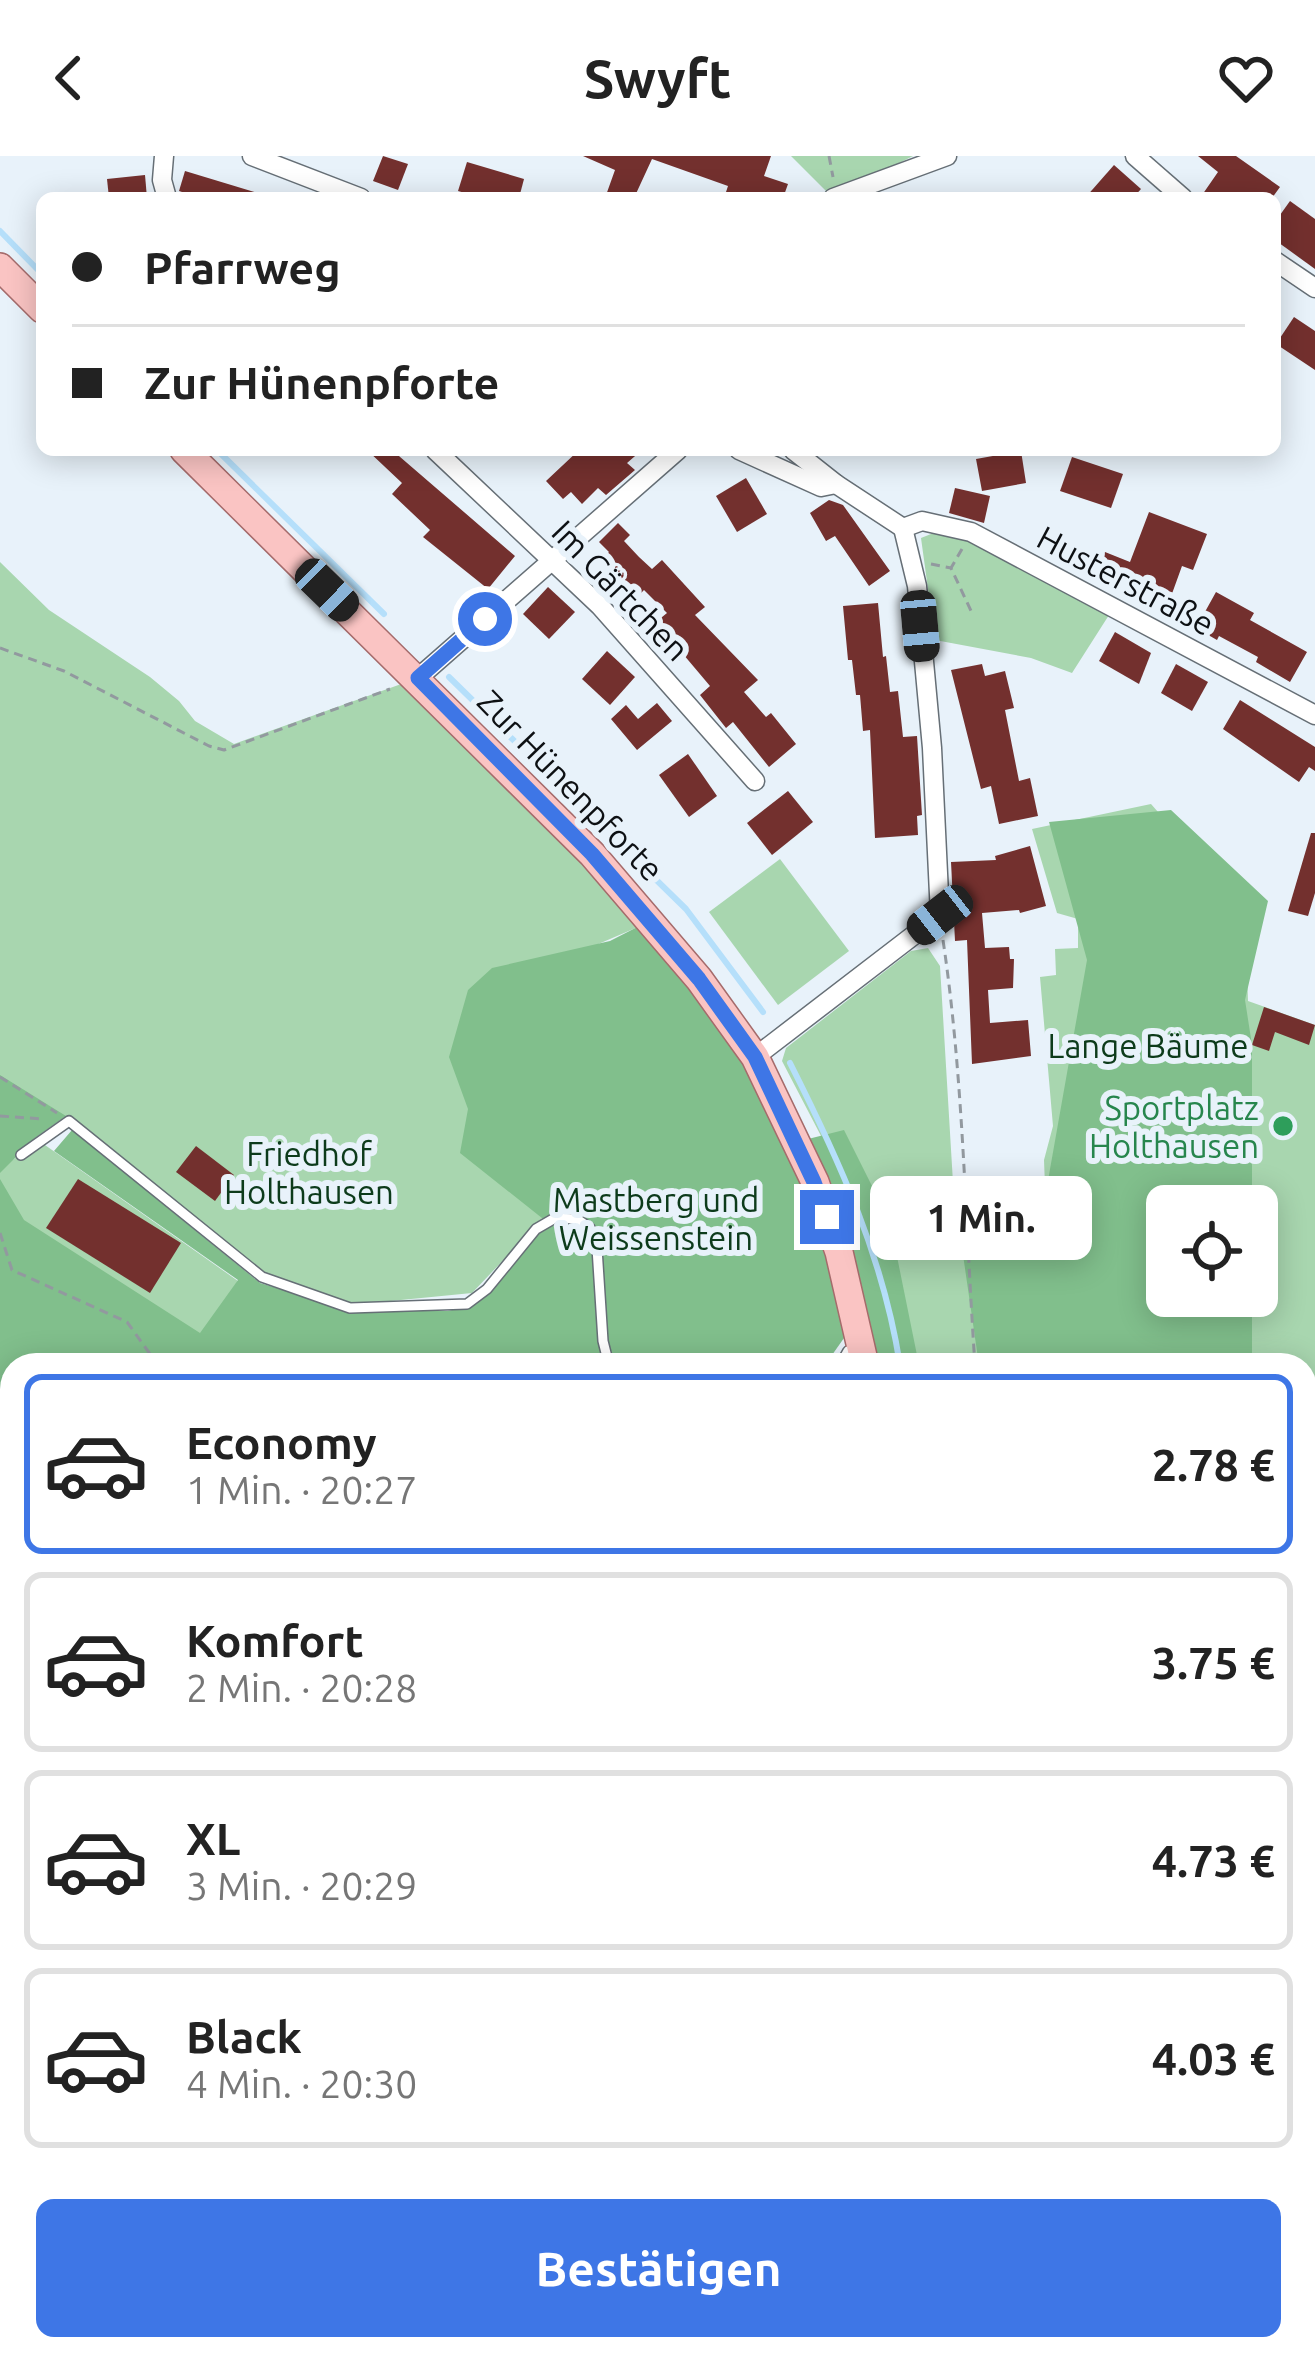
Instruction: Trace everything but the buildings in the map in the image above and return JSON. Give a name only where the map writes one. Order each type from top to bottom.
[{"type":"main road","points":[[0,267],[36,303]]},
{"type":"main road","name":"Zur Hünenpforte","points":[[190,456],[592,854],[652,921],[755,1057],[814,1182],[839,1252],[853,1353]]},
{"type":"street","points":[[164,156],[165,192]]},
{"type":"street","points":[[251,156],[345,192]]},
{"type":"street","points":[[849,192],[947,156]]},
{"type":"street","points":[[1135,156],[1176,192]]},
{"type":"street","points":[[1281,265],[1315,288]]},
{"type":"street","name":"Im Gärtchen","points":[[441,456],[628,637],[754,781]]},
{"type":"street","points":[[418,678],[671,456]]},
{"type":"street","points":[[752,456],[821,487],[836,484]]},
{"type":"street","points":[[755,1057],[940,915],[932,882],[932,748],[916,586],[903,528],[801,456]]},
{"type":"street","name":"Husterstraße","points":[[903,528],[922,521],[971,532],[1315,715]]},
{"type":"lane","points":[[21,1155],[69,1121],[262,1277],[350,1308],[467,1304],[487,1288],[536,1229],[555,1218],[577,1219],[590,1228],[597,1247],[606,1353]]},
{"type":"path","points":[[963,547],[950,568],[972,613]]},
{"type":"path","points":[[0,648],[64,671],[224,750],[418,678]]},
{"type":"path","points":[[940,915],[957,1034],[974,1353]]},
{"type":"path","points":[[0,1078],[69,1121]]},
{"type":"path","points":[[0,1116],[69,1121]]},
{"type":"path","points":[[0,1233],[12,1270],[127,1322],[149,1353]]},
{"type":"green space","points":[[791,156],[913,156],[842,192],[827,192]]},
{"type":"green space","points":[[941,530],[980,543],[1109,615],[1072,673],[1031,658],[935,640],[921,538]]},
{"type":"green space","name":"Friedhof Holthausen","points":[[0,562],[49,610],[150,677],[195,721],[234,744],[418,678],[652,921],[589,948],[737,1057],[447,1340],[512,1251],[472,1293],[350,1305],[263,1274],[48,1105],[13,1160],[35,1138],[238,1281],[200,1335],[87,1353],[0,1353]]},
{"type":"green space","name":"Lange Bäume","points":[[1151,804],[1245,911],[1248,1001],[1315,1025],[1315,1353],[888,1353],[832,1157],[782,1061],[786,1048],[911,951],[928,948],[940,966],[955,1216],[1046,1213],[1044,1160],[1053,1126],[1040,977],[1056,975],[1055,949],[1078,948],[1078,919],[1057,913],[1032,829]]},
{"type":"green space","points":[[1171,810],[1268,901],[1245,1000],[1252,1045],[1252,1185],[1146,1185],[1146,1317],[1252,1317],[1252,1353],[977,1353],[961,1241],[1038,1237],[1087,960],[1049,822]]},
{"type":"green space","points":[[780,859],[849,951],[778,1005],[709,912]]},
{"type":"green space","name":"Mastberg und Weissenstein","points":[[651,920],[796,1142],[844,1130],[890,1222],[917,1353],[863,1353],[856,1321],[833,1353],[0,1353],[0,1179],[24,1220],[200,1333],[238,1280],[54,1151],[72,1130],[260,1283],[350,1310],[447,1311],[472,1306],[537,1235],[552,1226],[460,1153],[468,1109],[449,1057],[468,990],[492,968],[610,941]]},
{"type":"green space","points":[[0,1075],[66,1116],[35,1138],[0,1173]]},
{"type":"waterway","points":[[0,231],[36,268]]},
{"type":"waterway","points":[[223,456],[384,614]]},
{"type":"waterway","points":[[449,677],[686,909],[763,1012]]},
{"type":"waterway","points":[[790,1063],[871,1247],[898,1353]]},
{"type":"place","name":"Sportplatz Holthausen","points":[[1283,1126]]},
{"type":"route","points":[[485,619],[418,678],[592,854],[699,979],[755,1057],[827,1217]]}]
